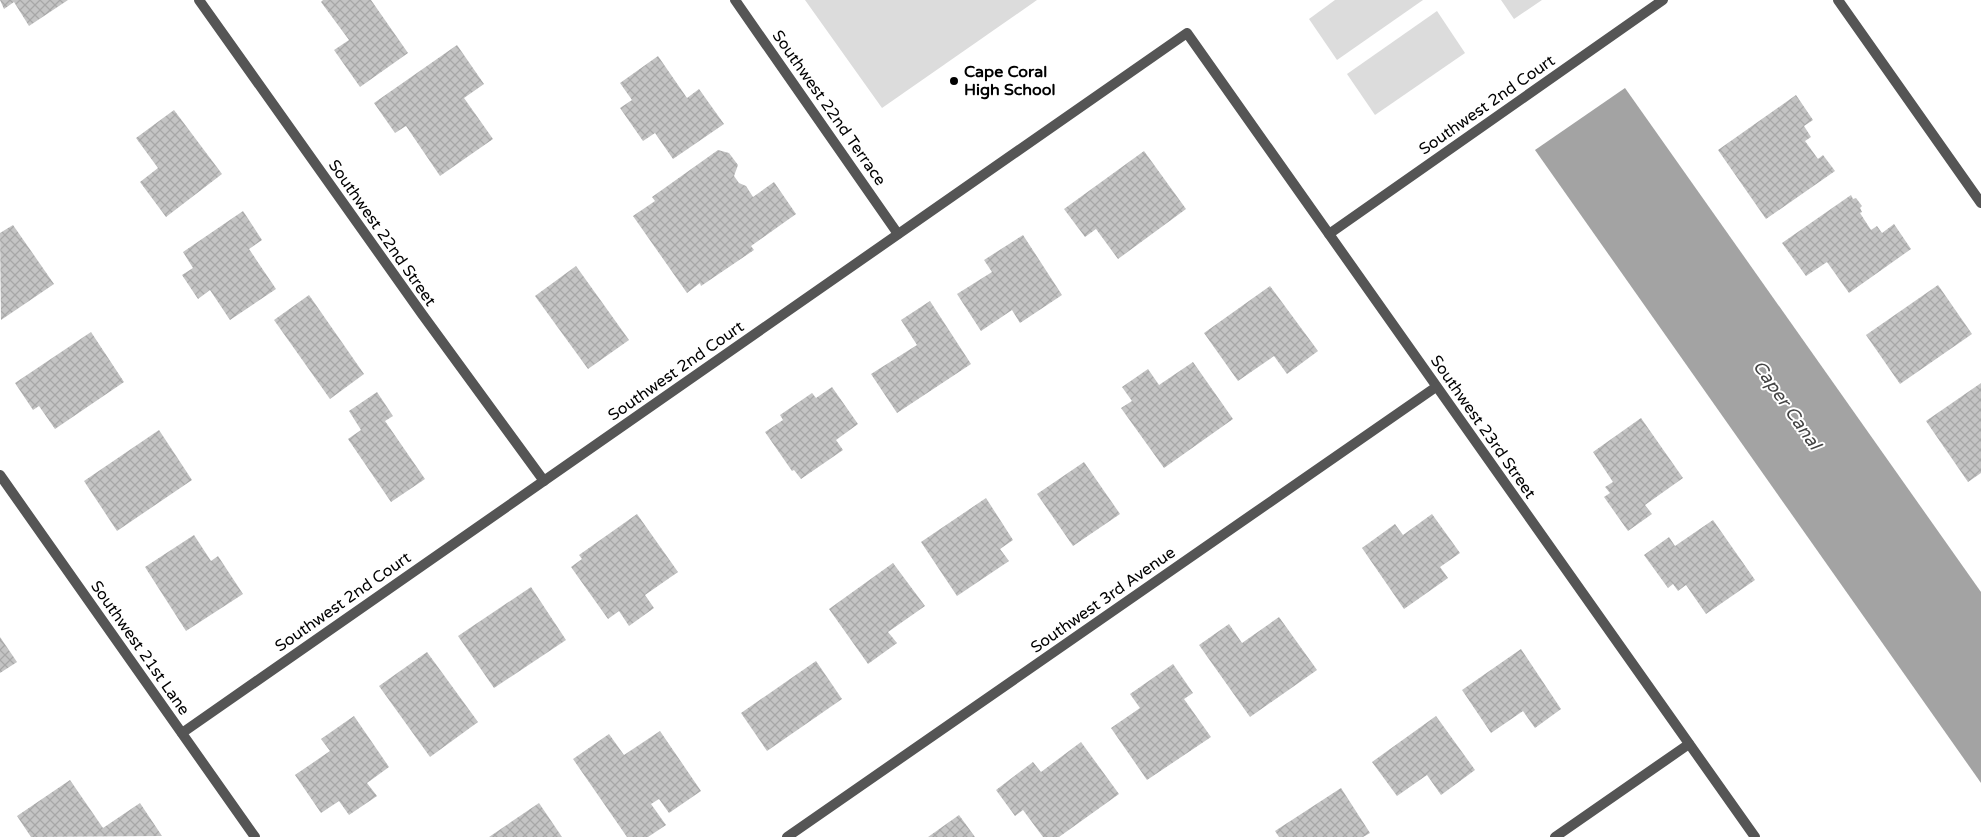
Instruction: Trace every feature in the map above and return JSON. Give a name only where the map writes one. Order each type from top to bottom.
[{"type":"street","name":"Southwest 22nd Street","points":[[199,0],[416,306],[544,481]]},
{"type":"street","name":"Southwest 22nd Terrace","points":[[734,0],[898,234]]},
{"type":"street","name":"Southwest 2nd Court","points":[[1329,234],[1663,0]]},
{"type":"street","points":[[1838,0],[1981,203]]},
{"type":"street","name":"Southwest 2nd Court","points":[[182,732],[1187,33]]},
{"type":"street","name":"Southwest 23rd Street","points":[[1187,33],[1755,837]]},
{"type":"street","name":"Southwest 3rd Avenue","points":[[787,837],[1436,387]]},
{"type":"street","name":"Southwest 21st Lane","points":[[0,476],[255,837]]},
{"type":"street","points":[[1554,837],[1688,744]]},
{"type":"shaded area","points":[[805,0],[1037,0],[882,108]]},
{"type":"shaded area","points":[[1335,0],[1423,0],[1337,60],[1309,19]]},
{"type":"shaded area","points":[[1501,0],[1542,0],[1514,19]]},
{"type":"shaded area","points":[[1437,11],[1465,53],[1375,115],[1347,74]]},
{"type":"water","name":"Caper Canal","points":[[1625,88],[1981,592],[1981,783],[1535,150]]},
{"type":"building","points":[[0,0],[68,0],[29,26],[14,2],[4,9]]},
{"type":"building","points":[[323,0],[371,0],[408,53],[360,87],[334,50],[349,40],[321,2]]},
{"type":"building","points":[[457,45],[484,84],[464,98],[493,139],[440,176],[406,126],[395,133],[374,103]]},
{"type":"building","points":[[658,56],[687,98],[699,89],[724,124],[673,159],[655,133],[643,141],[620,108],[632,100],[620,83]]},
{"type":"building","points":[[1796,95],[1813,120],[1804,126],[1811,137],[1805,141],[1818,159],[1823,155],[1835,171],[1766,219],[1718,150]]},
{"type":"building","points":[[174,110],[222,174],[166,217],[140,182],[158,168],[136,138]]},
{"type":"building","points":[[718,150],[729,153],[738,165],[734,176],[739,183],[746,186],[753,197],[774,182],[796,214],[751,246],[754,250],[701,286],[700,283],[687,293],[633,216],[655,201],[652,197]]},
{"type":"building","points":[[1144,151],[1186,209],[1118,259],[1096,229],[1085,237],[1064,209]]},
{"type":"building","points":[[1851,195],[1862,206],[1860,208],[1862,212],[1860,213],[1871,230],[1877,226],[1882,233],[1894,224],[1911,249],[1849,293],[1827,262],[1806,276],[1782,243]]},
{"type":"building","points":[[243,211],[262,240],[249,249],[276,289],[230,320],[210,290],[198,299],[182,275],[193,268],[183,252]]},
{"type":"building","points":[[13,225],[54,284],[1,320],[0,233]]},
{"type":"building","points":[[1023,235],[1062,295],[1020,323],[1012,310],[981,331],[957,294],[992,272],[984,260]]},
{"type":"building","points":[[576,266],[629,340],[588,369],[535,296]]},
{"type":"building","points":[[1938,285],[1972,334],[1900,384],[1866,335]]},
{"type":"building","points":[[1270,286],[1318,351],[1287,374],[1274,356],[1238,381],[1204,333]]},
{"type":"building","points":[[309,295],[364,374],[330,399],[274,320]]},
{"type":"building","points":[[930,301],[971,364],[897,413],[871,374],[917,345],[901,320]]},
{"type":"building","points":[[91,332],[124,382],[55,429],[39,406],[33,410],[15,383]]},
{"type":"building","points":[[1193,362],[1233,419],[1164,468],[1121,408],[1132,401],[1122,387],[1148,369],[1159,385]]},
{"type":"building","points":[[1981,383],[1981,473],[1968,482],[1926,421]]},
{"type":"building","points":[[832,387],[858,424],[836,440],[843,450],[801,479],[794,470],[792,471],[765,432],[783,420],[780,415],[812,393],[816,398]]},
{"type":"building","points":[[377,392],[393,416],[385,421],[425,479],[391,502],[348,439],[361,430],[349,411]]},
{"type":"building","points":[[1641,418],[1683,478],[1645,505],[1652,514],[1628,531],[1604,497],[1610,493],[1605,487],[1613,482],[1593,452]]},
{"type":"building","points":[[159,430],[192,480],[117,531],[84,481]]},
{"type":"building","points":[[1084,462],[1120,514],[1073,546],[1037,494]]},
{"type":"building","points":[[986,498],[1013,540],[1000,549],[1009,561],[957,596],[921,542]]},
{"type":"building","points":[[637,514],[678,572],[645,595],[654,608],[629,626],[619,611],[608,619],[571,567],[582,559],[579,555]]},
{"type":"building","points":[[1432,514],[1460,553],[1440,567],[1448,578],[1404,609],[1362,548],[1395,524],[1403,535]]},
{"type":"building","points":[[1713,520],[1755,580],[1706,614],[1686,585],[1678,591],[1673,584],[1668,588],[1644,555],[1669,537],[1675,546]]},
{"type":"building","points":[[194,535],[211,561],[218,556],[243,594],[186,631],[145,567]]},
{"type":"building","points":[[893,563],[925,606],[888,632],[897,643],[868,664],[829,609]]},
{"type":"building","points":[[531,587],[566,640],[494,688],[458,636]]},
{"type":"building","points":[[1279,617],[1317,670],[1250,717],[1199,645],[1229,624],[1242,643]]},
{"type":"building","points":[[0,637],[17,662],[0,673]]},
{"type":"building","points":[[1521,649],[1561,709],[1535,728],[1523,711],[1491,733],[1462,690]]},
{"type":"building","points":[[427,652],[478,722],[430,757],[379,686]]},
{"type":"building","points":[[816,661],[842,699],[767,751],[741,713]]},
{"type":"building","points":[[1173,664],[1193,693],[1184,699],[1211,737],[1147,780],[1111,728],[1140,708],[1130,694]]},
{"type":"building","points":[[354,716],[389,767],[367,783],[377,796],[349,815],[339,801],[321,813],[295,775],[330,751],[321,739]]},
{"type":"building","points":[[1436,716],[1475,770],[1441,795],[1427,775],[1397,796],[1372,762]]},
{"type":"building","points":[[660,731],[701,791],[669,813],[659,799],[651,804],[666,825],[648,837],[627,837],[573,759],[609,734],[624,755]]},
{"type":"building","points":[[1081,742],[1119,794],[1059,837],[1043,837],[1023,810],[1015,816],[996,790],[1033,762],[1041,772]]},
{"type":"building","points":[[70,780],[103,828],[140,803],[162,836],[31,837],[17,816]]},
{"type":"building","points":[[1341,788],[1370,833],[1363,837],[1279,837],[1275,831]]},
{"type":"building","points":[[539,803],[562,837],[489,837]]},
{"type":"building","points":[[959,815],[975,837],[928,837]]},
{"type":"place","name":"Cape Coral High School","points":[[954,81]]}]
